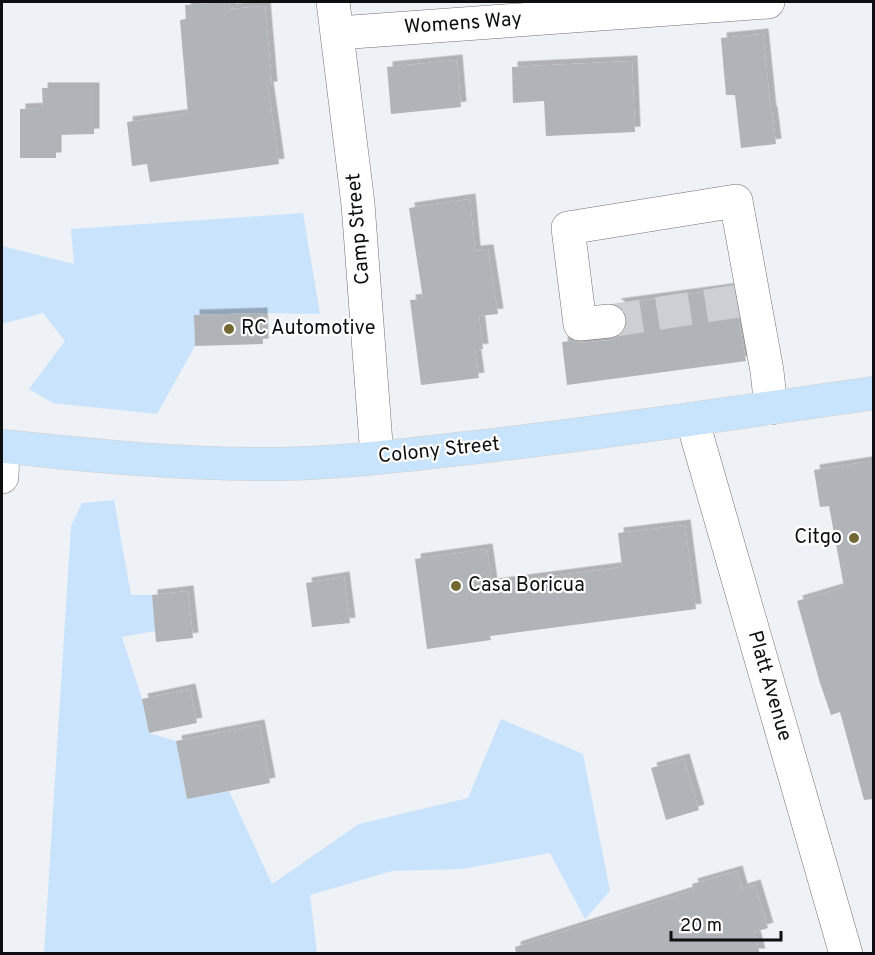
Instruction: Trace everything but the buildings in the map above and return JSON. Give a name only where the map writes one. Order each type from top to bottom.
[{"type":"main road","name":"Colony Street","points":[[2,457],[278,464],[377,457],[516,442],[873,393]]},
{"type":"street","name":"Womens Way","points":[[336,17],[768,2]]},
{"type":"street","name":"Camp Street","points":[[336,17],[358,204],[377,457]]},
{"type":"street","points":[[609,321],[580,324],[568,228],[736,201],[746,300],[767,370],[771,408]]},
{"type":"street","name":"Platt Avenue","points":[[692,419],[846,954]]},
{"type":"shaded area","points":[[303,213],[320,314],[194,315],[195,346],[157,414],[53,403],[29,389],[65,341],[43,313],[2,324],[2,246],[74,264],[71,229]]},
{"type":"shaded area","points":[[114,500],[131,595],[152,595],[156,631],[122,637],[142,699],[149,733],[176,741],[187,799],[229,791],[272,884],[359,824],[468,798],[501,719],[583,754],[610,891],[585,919],[550,853],[462,869],[392,871],[310,895],[317,953],[44,954],[71,526],[82,503]]},
{"type":"tunnel","points":[[609,321],[738,301]]},
{"type":"place","name":"RC Automotive","points":[[229,329]]},
{"type":"place","name":"Citgo","points":[[854,538]]},
{"type":"place","name":"Casa Boricua","points":[[456,586]]}]
